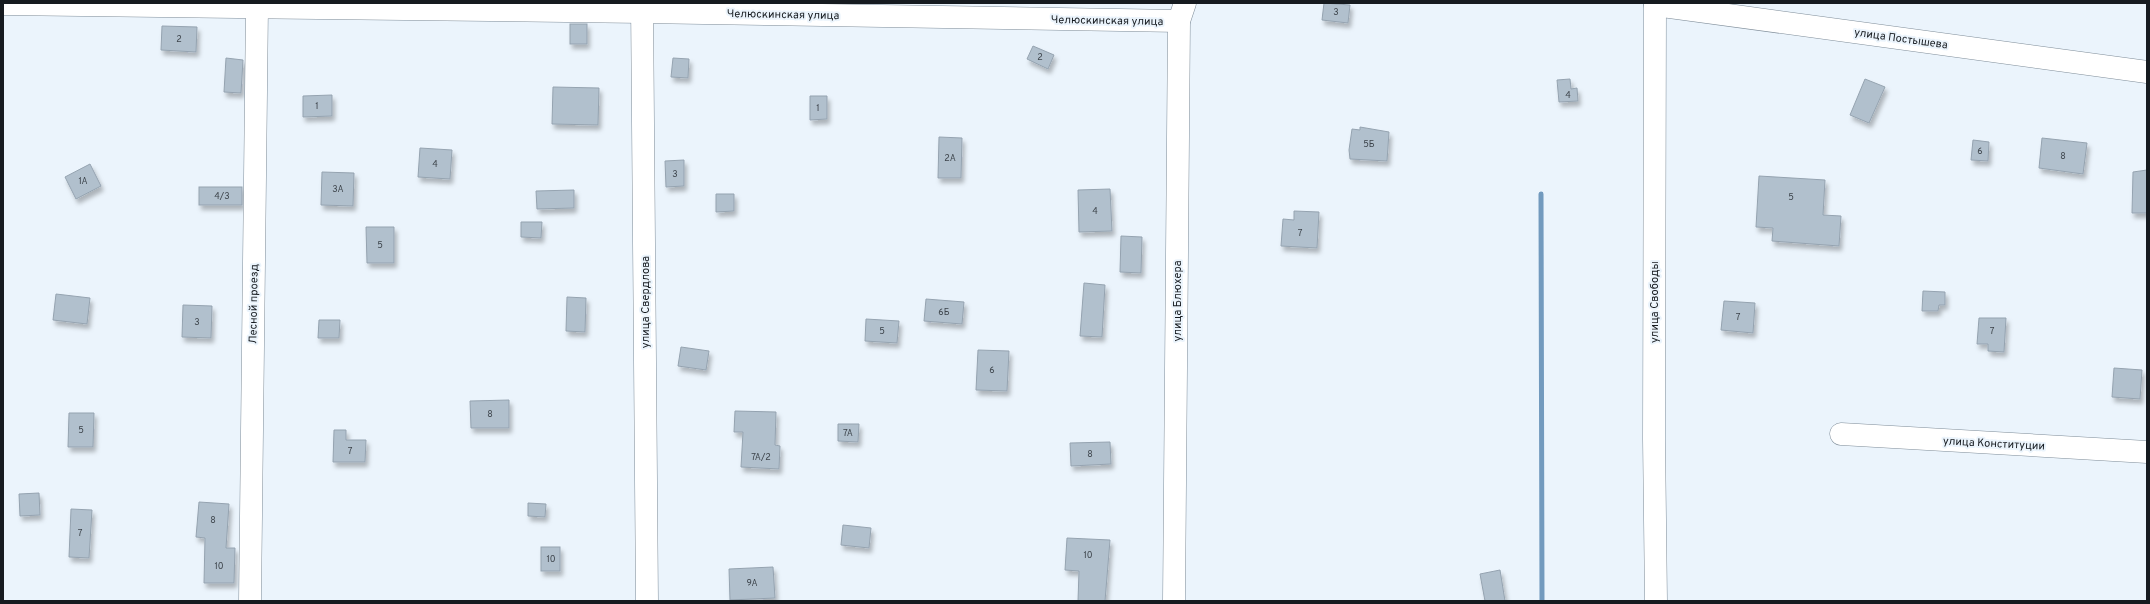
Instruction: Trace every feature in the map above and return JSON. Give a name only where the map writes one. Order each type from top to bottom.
[{"type":"street","name":"Челюскинская улица","points":[[3,4],[257,7],[642,7],[1182,12]]},
{"type":"street","name":"улица Постышева","points":[[1655,4],[2147,72]]},
{"type":"street","name":"улица Свободы","points":[[1655,4],[1654,439],[1656,601]]},
{"type":"street","name":"Лесной проезд","points":[[250,601],[257,7]]},
{"type":"street","name":"улица Свердлова","points":[[642,7],[647,601]]},
{"type":"street","name":"улица Блюхера","points":[[1174,601],[1182,12]]},
{"type":"street","name":"улица Конституции","points":[[1841,434],[2147,452]]},
{"type":"building","points":[[1324,3],[1350,5],[1348,23],[1322,20]]},
{"type":"building","points":[[570,24],[587,24],[587,44],[570,44]]},
{"type":"building","points":[[162,26],[197,27],[196,52],[161,50]]},
{"type":"building","points":[[1033,46],[1054,55],[1048,69],[1027,59]]},
{"type":"building","points":[[226,58],[243,60],[241,93],[224,92]]},
{"type":"building","points":[[673,58],[689,59],[688,78],[671,77]]},
{"type":"building","points":[[1570,79],[1571,89],[1577,88],[1578,101],[1559,102],[1557,80]]},
{"type":"building","points":[[1865,79],[1885,87],[1869,123],[1850,115]]},
{"type":"building","points":[[553,87],[599,88],[598,125],[552,124]]},
{"type":"building","points":[[332,95],[332,116],[303,117],[303,96]]},
{"type":"building","points":[[810,96],[827,96],[827,119],[810,120]]},
{"type":"building","points":[[1360,127],[1389,132],[1387,161],[1350,159],[1349,150],[1352,129],[1360,130]]},
{"type":"building","points":[[939,137],[962,138],[961,178],[938,178]]},
{"type":"building","points":[[2042,138],[2087,143],[2083,174],[2039,168]]},
{"type":"building","points":[[1973,140],[1989,142],[1988,161],[1971,160]]},
{"type":"building","points":[[420,148],[452,150],[450,179],[418,177]]},
{"type":"building","points":[[684,160],[684,186],[666,187],[665,161]]},
{"type":"building","points":[[90,164],[101,186],[76,199],[65,177]]},
{"type":"building","points":[[2147,170],[2147,213],[2132,213],[2133,172]]},
{"type":"building","points":[[322,172],[354,173],[353,206],[321,205]]},
{"type":"building","points":[[1759,176],[1825,180],[1823,215],[1841,216],[1839,246],[1772,241],[1773,228],[1756,227]]},
{"type":"building","points":[[199,187],[242,187],[242,205],[199,205]]},
{"type":"building","points":[[1110,189],[1112,231],[1079,232],[1078,190]]},
{"type":"building","points":[[574,190],[574,208],[537,209],[536,191]]},
{"type":"building","points":[[716,194],[734,194],[734,211],[716,212]]},
{"type":"building","points":[[1294,211],[1319,212],[1317,248],[1281,246],[1283,219],[1294,220]]},
{"type":"building","points":[[521,222],[542,222],[541,238],[521,237]]},
{"type":"building","points":[[366,227],[394,227],[394,263],[367,263]]},
{"type":"building","points":[[1121,236],[1142,237],[1141,273],[1120,272]]},
{"type":"building","points":[[1084,283],[1105,285],[1102,337],[1080,336]]},
{"type":"building","points":[[1923,291],[1945,292],[1945,305],[1939,305],[1938,311],[1922,311]]},
{"type":"building","points":[[56,294],[90,298],[87,324],[53,320]]},
{"type":"building","points":[[567,297],[586,298],[585,332],[566,331]]},
{"type":"building","points":[[926,299],[964,302],[962,324],[924,321]]},
{"type":"building","points":[[1724,301],[1755,303],[1753,333],[1721,330]]},
{"type":"building","points":[[183,305],[212,306],[211,338],[182,337]]},
{"type":"building","points":[[1979,318],[2006,318],[2004,352],[1988,351],[1988,344],[1977,344]]},
{"type":"building","points":[[866,319],[899,321],[897,343],[865,341]]},
{"type":"building","points":[[319,320],[340,320],[339,338],[318,338]]},
{"type":"building","points":[[681,347],[709,351],[706,370],[678,366]]},
{"type":"building","points":[[978,350],[1009,351],[1007,391],[976,390]]},
{"type":"building","points":[[2114,368],[2142,370],[2140,399],[2112,397]]},
{"type":"building","points":[[509,400],[509,428],[471,428],[470,401]]},
{"type":"building","points":[[735,411],[776,412],[775,445],[780,446],[779,469],[741,467],[743,432],[734,432]]},
{"type":"building","points":[[69,413],[94,413],[93,447],[68,447]]},
{"type":"building","points":[[838,424],[859,424],[858,442],[838,441]]},
{"type":"building","points":[[334,430],[346,430],[346,440],[366,440],[365,462],[333,462]]},
{"type":"building","points":[[1110,442],[1111,464],[1071,466],[1070,443]]},
{"type":"building","points":[[39,493],[40,515],[20,516],[19,494]]},
{"type":"building","points":[[199,502],[229,504],[226,548],[235,548],[234,583],[204,583],[205,538],[196,537]]},
{"type":"building","points":[[528,503],[546,504],[545,517],[528,516]]},
{"type":"building","points":[[71,509],[92,510],[89,558],[69,557]]},
{"type":"building","points":[[843,525],[871,528],[869,548],[841,545]]},
{"type":"building","points":[[1067,538],[1110,540],[1105,601],[1078,601],[1079,571],[1065,570]]},
{"type":"building","points":[[541,547],[560,547],[560,571],[541,571]]},
{"type":"building","points":[[773,567],[775,598],[730,600],[729,569]]},
{"type":"building","points":[[1500,570],[1505,601],[1485,601],[1480,574]]},
{"type":"waterway","points":[[1541,194],[1542,601]]}]
